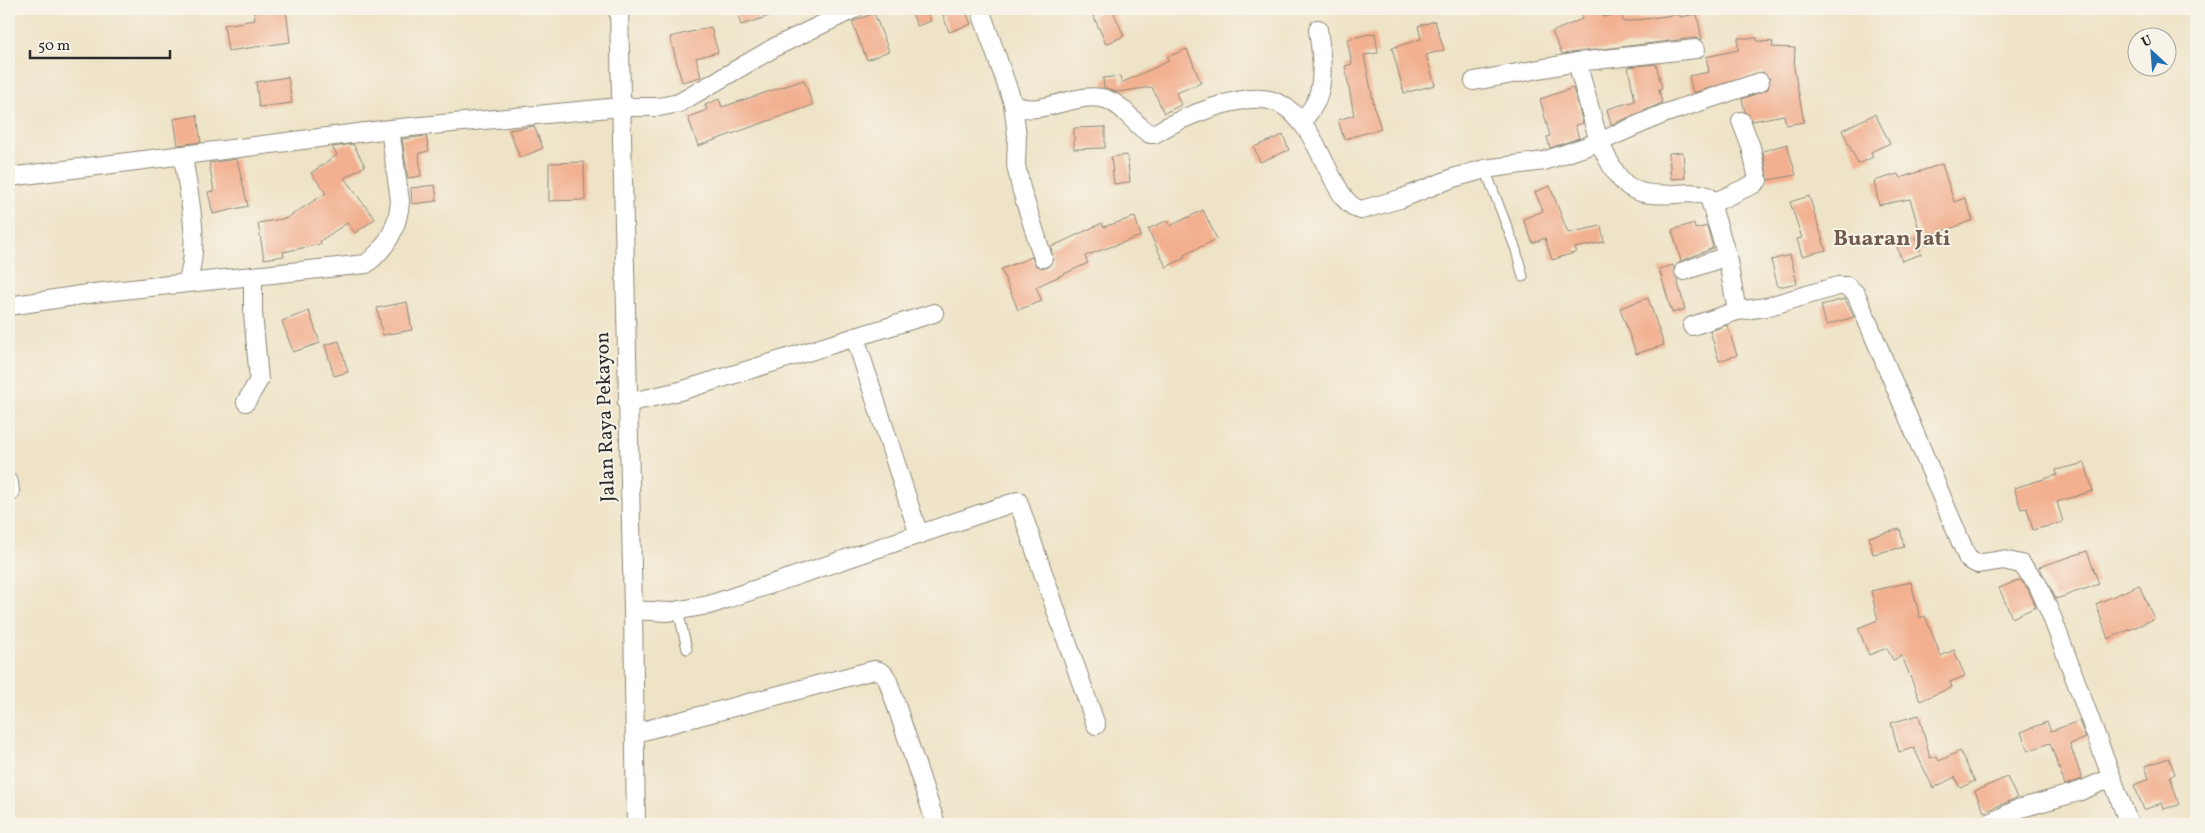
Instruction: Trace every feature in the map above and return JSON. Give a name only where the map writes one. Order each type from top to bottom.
[{"type":"street","name":"Jalan Raya Pekayon","points":[[619,9],[625,108],[627,403],[633,610],[636,824]]},
{"type":"street","points":[[9,177],[390,129],[625,108],[659,107],[679,103],[777,46],[854,9]]},
{"type":"street","points":[[980,9],[1013,103],[1017,136],[1016,165],[1020,188],[1043,258]]},
{"type":"street","points":[[1302,122],[1316,100],[1320,85],[1321,53],[1318,29]]},
{"type":"street","points":[[1474,81],[1577,62],[1696,49]]},
{"type":"street","points":[[1577,62],[1599,142],[1619,178],[1640,193],[1703,194],[1709,197],[1713,203],[1728,256],[1737,311]]},
{"type":"street","points":[[1013,103],[1028,110],[1084,97],[1103,98],[1122,108],[1150,134],[1154,134],[1177,121],[1227,104],[1248,100],[1274,101],[1291,111],[1302,122],[1344,197],[1356,209],[1370,208],[1453,178],[1484,169],[1544,160],[1599,142],[1663,114],[1760,82]]},
{"type":"street","points":[[1713,203],[1754,184],[1758,180],[1751,147],[1741,121]]},
{"type":"street","points":[[9,306],[94,293],[366,264],[380,254],[387,244],[400,212],[390,129]]},
{"type":"street","points":[[183,156],[195,238],[192,267],[187,283]]},
{"type":"street","points":[[1684,271],[1728,256]]},
{"type":"street","points":[[246,402],[259,380],[253,313],[253,276]]},
{"type":"street","points":[[1692,326],[1737,311],[1766,307],[1838,286],[1847,286],[1856,294],[1962,549],[1968,559],[1977,564],[2003,560],[2021,564],[2037,583],[2069,659],[2129,824]]},
{"type":"street","points":[[627,403],[680,391],[934,313]]},
{"type":"street","points":[[855,337],[919,535]]},
{"type":"street","points":[[633,610],[678,610],[709,605],[1018,501],[1096,726]]},
{"type":"street","points":[[635,733],[874,670],[879,671],[882,672],[888,681],[936,824]]},
{"type":"street","points":[[1988,824],[2018,808],[2078,792],[2111,778]]},
{"type":"lane","points":[[1484,169],[1516,250],[1523,277]]},
{"type":"lane","points":[[678,610],[687,648]]},
{"type":"building","points":[[254,9],[286,9],[290,42],[228,51],[224,25],[255,20]]},
{"type":"building","points":[[736,9],[782,9],[782,12],[741,25]]},
{"type":"building","points":[[911,9],[926,9],[931,21],[917,26]]},
{"type":"building","points":[[965,9],[971,24],[949,32],[943,15]]},
{"type":"building","points":[[1106,9],[1112,9],[1124,36],[1106,44],[1093,15]]},
{"type":"building","points":[[1601,9],[1603,17],[1622,14],[1623,22],[1680,14],[1680,17],[1697,14],[1702,40],[1695,38],[1562,54],[1552,32],[1582,19],[1581,14]]},
{"type":"building","points":[[874,13],[889,51],[867,60],[852,22]]},
{"type":"building","points":[[1435,21],[1444,50],[1426,55],[1435,85],[1404,93],[1392,48],[1421,39],[1418,26]]},
{"type":"building","points":[[711,27],[718,52],[696,58],[701,77],[682,82],[670,37]]},
{"type":"building","points":[[1375,33],[1378,53],[1364,55],[1375,110],[1381,129],[1344,139],[1338,120],[1354,115],[1345,66],[1352,64],[1347,39]]},
{"type":"building","points":[[1738,38],[1757,38],[1757,41],[1773,42],[1772,47],[1795,48],[1794,68],[1804,122],[1786,125],[1784,115],[1752,121],[1745,112],[1742,99],[1768,89],[1770,79],[1763,72],[1693,93],[1689,76],[1709,72],[1706,57],[1738,50]]},
{"type":"building","points":[[1187,49],[1201,83],[1176,93],[1181,105],[1164,113],[1152,87],[1117,92],[1104,88],[1103,78],[1120,76],[1121,83],[1169,61],[1167,57]]},
{"type":"building","points":[[1656,64],[1662,88],[1659,89],[1662,103],[1611,125],[1607,109],[1635,101],[1628,67]]},
{"type":"building","points":[[288,77],[292,103],[259,107],[256,82]]},
{"type":"building","points":[[804,80],[813,105],[698,146],[688,117],[707,110],[705,105],[719,99],[722,107]]},
{"type":"building","points":[[1573,88],[1583,123],[1575,125],[1579,138],[1550,148],[1547,137],[1550,136],[1540,99]]},
{"type":"building","points":[[1875,114],[1890,143],[1871,152],[1873,157],[1858,164],[1842,130]]},
{"type":"building","points":[[197,115],[201,142],[178,145],[174,119]]},
{"type":"building","points":[[534,126],[543,148],[520,158],[509,130]]},
{"type":"building","points":[[1105,127],[1105,148],[1074,149],[1074,128]]},
{"type":"building","points":[[1283,135],[1289,150],[1260,162],[1254,147]]},
{"type":"building","points":[[426,136],[429,151],[419,153],[421,176],[408,178],[402,139]]},
{"type":"building","points":[[353,144],[365,166],[344,178],[375,219],[355,233],[347,223],[320,241],[321,244],[283,252],[284,256],[264,259],[258,223],[287,218],[326,193],[311,173],[337,155],[332,147]]},
{"type":"building","points":[[1787,144],[1796,175],[1768,180],[1763,151]]},
{"type":"building","points":[[1683,152],[1685,178],[1671,179],[1669,153]]},
{"type":"building","points":[[1127,155],[1130,182],[1114,184],[1111,157]]},
{"type":"building","points":[[237,159],[248,206],[213,214],[208,192],[214,191],[209,163]]},
{"type":"building","points":[[584,162],[585,200],[549,201],[549,163]]},
{"type":"building","points":[[1942,164],[1954,202],[1965,198],[1973,220],[1936,234],[1938,241],[1924,245],[1910,199],[1879,205],[1874,181],[1898,174],[1900,178]]},
{"type":"building","points":[[435,185],[437,201],[412,204],[411,188]]},
{"type":"building","points":[[1550,186],[1568,233],[1601,226],[1604,242],[1575,248],[1577,252],[1552,260],[1545,238],[1533,243],[1523,219],[1543,211],[1535,192]]},
{"type":"building","points":[[1809,196],[1826,250],[1802,256],[1797,239],[1802,238],[1790,202]]},
{"type":"building","points":[[1203,210],[1217,239],[1184,255],[1185,258],[1166,267],[1148,229],[1168,220],[1170,226]]},
{"type":"building","points":[[1135,217],[1141,236],[1085,256],[1088,263],[1036,287],[1042,301],[1018,310],[1001,269],[1032,257],[1036,266],[1047,268],[1053,260],[1051,247],[1102,223],[1103,227]]},
{"type":"building","points":[[1694,223],[1695,229],[1707,226],[1713,248],[1681,261],[1672,230]]},
{"type":"building","points":[[1915,237],[1921,254],[1902,261],[1896,244]]},
{"type":"building","points":[[1790,255],[1797,283],[1778,287],[1771,260]]},
{"type":"building","points":[[1673,265],[1685,309],[1672,313],[1659,269]]},
{"type":"building","points":[[1648,298],[1664,345],[1636,354],[1620,308]]},
{"type":"building","points":[[1845,299],[1854,317],[1826,325],[1821,305]]},
{"type":"building","points":[[407,302],[412,330],[383,335],[377,308]]},
{"type":"building","points":[[309,311],[320,343],[293,352],[282,321]]},
{"type":"building","points":[[1727,325],[1737,355],[1719,361],[1710,331]]},
{"type":"building","points":[[339,341],[348,372],[334,376],[325,345]]},
{"type":"building","points":[[2085,463],[2093,491],[2057,502],[2063,522],[2033,530],[2027,508],[2021,509],[2014,488],[2057,475],[2056,470]]},
{"type":"building","points":[[1900,529],[1904,547],[1873,554],[1869,537]]},
{"type":"building","points":[[2087,551],[2099,584],[2056,599],[2039,567]]},
{"type":"building","points":[[2020,580],[2028,589],[2036,607],[2012,618],[1999,588]]},
{"type":"building","points":[[1911,582],[1920,618],[1925,616],[1941,656],[1954,650],[1965,676],[1950,682],[1952,687],[1920,701],[1902,656],[1893,660],[1887,648],[1869,655],[1858,628],[1878,620],[1871,591]]},
{"type":"building","points":[[2139,585],[2154,619],[2108,639],[2096,604]]},
{"type":"building","points":[[1919,715],[1930,758],[1937,756],[1939,761],[1960,751],[1975,781],[1960,788],[1955,777],[1933,788],[1914,748],[1899,752],[1891,723]]},
{"type":"building","points":[[2079,721],[2086,738],[2070,744],[2082,779],[2065,785],[2050,743],[2028,751],[2021,732],[2047,722],[2051,731]]},
{"type":"building","points":[[2169,758],[2175,774],[2170,776],[2179,805],[2163,809],[2161,803],[2144,810],[2134,785],[2149,779],[2145,766]]},
{"type":"building","points":[[2007,777],[2017,798],[1984,812],[1975,791]]},
{"type":"district","name":"Buaran Jati","points":[[1892,239]]}]
